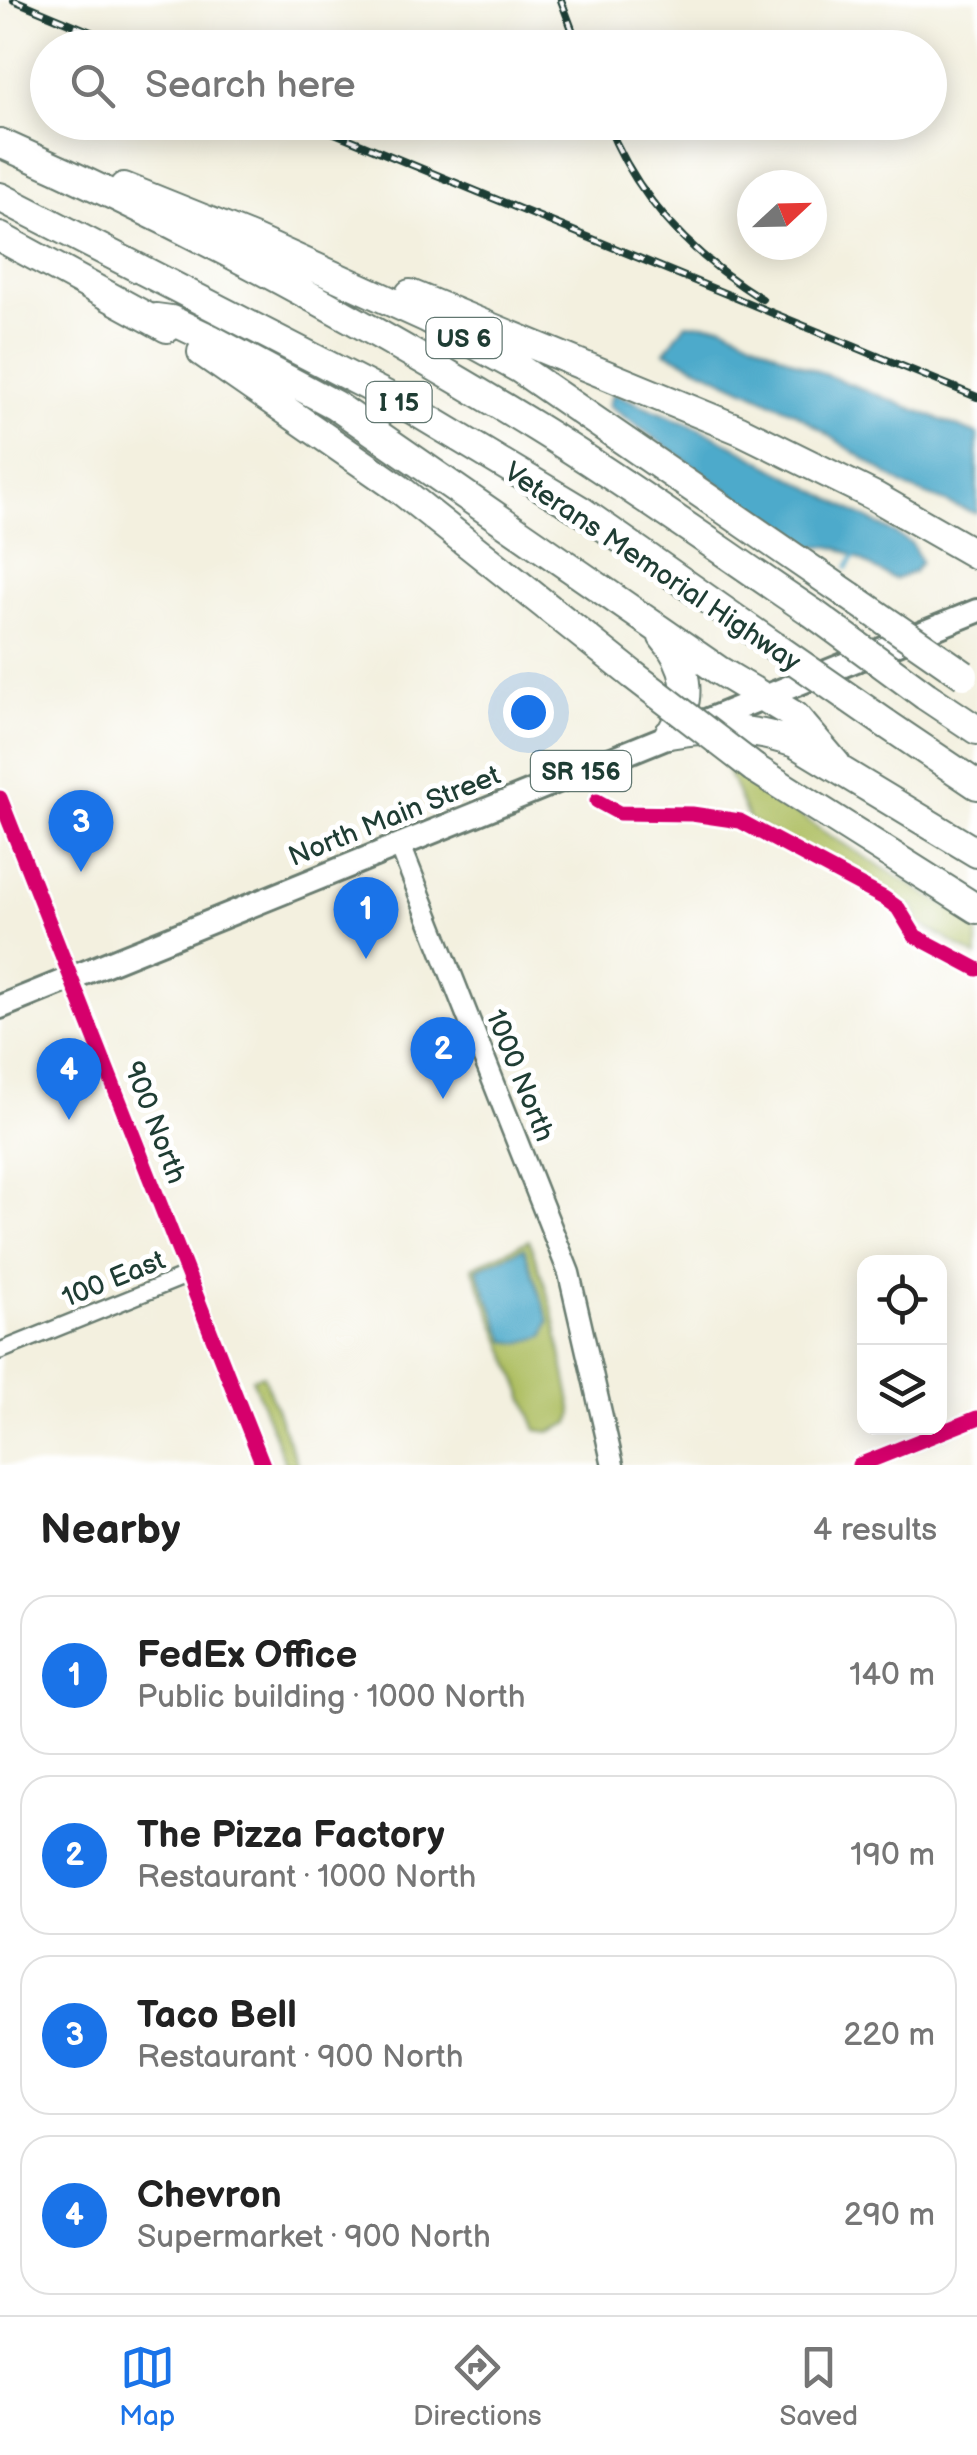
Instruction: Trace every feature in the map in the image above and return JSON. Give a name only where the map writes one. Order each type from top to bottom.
[{"type":"highway","name":"Veterans Memorial Highway","points":[[0,143],[293,289],[538,428],[813,613],[977,730]]},
{"type":"highway","name":"US 6","points":[[37,160],[150,196],[252,239],[428,318],[520,368],[971,679]]},
{"type":"highway","name":"Veterans Memorial Highway","points":[[0,198],[405,405],[580,510],[977,785]]},
{"type":"highway","points":[[0,238],[156,318],[398,488],[754,768],[977,910]]},
{"type":"highway","points":[[252,239],[444,306],[671,398],[811,464],[977,556]]},
{"type":"highway","points":[[156,318],[171,320],[335,405],[795,716],[836,764]]},
{"type":"highway","points":[[912,518],[977,534]]},
{"type":"highway","points":[[651,622],[670,645],[686,680],[685,708],[669,734]]},
{"type":"highway","points":[[669,734],[720,729],[766,733],[836,764],[977,854]]},
{"type":"main road","name":"North Main Street","points":[[0,1007],[977,611]]},
{"type":"main road","name":"1000 North","points":[[400,845],[561,1251],[613,1465]]},
{"type":"street","name":"900 North","points":[[0,798],[263,1465]]},
{"type":"street","name":"100 East","points":[[0,1351],[188,1275]]},
{"type":"street","points":[[858,1465],[977,1418]]},
{"type":"green space","points":[[724,762],[824,832],[977,925],[977,957],[919,923],[914,906],[902,905],[749,820]]},
{"type":"green space","points":[[529,1240],[551,1303],[573,1413],[570,1423],[550,1432],[537,1430],[472,1267]]},
{"type":"green space","points":[[263,1375],[298,1465],[286,1465],[252,1378]]},
{"type":"water","points":[[686,323],[723,325],[804,366],[977,434],[977,514],[908,488],[794,412],[665,352]]},
{"type":"water","points":[[613,393],[711,434],[894,533],[912,544],[921,562],[914,572],[895,579],[843,550],[808,548],[608,405]]},
{"type":"water","points":[[524,1248],[549,1321],[544,1336],[520,1343],[506,1341],[477,1269]]},
{"type":"waterway","points":[[847,568],[855,555]]},
{"type":"railway","points":[[14,0],[86,30]]},
{"type":"railway","points":[[561,0],[572,30]]},
{"type":"railway","points":[[352,140],[977,397]]},
{"type":"railway","points":[[615,140],[634,176],[670,223],[713,264],[762,299]]},
{"type":"cycle path","points":[[0,798],[263,1465]]},
{"type":"cycle path","points":[[597,801],[619,813],[692,814],[740,821],[884,898],[898,908],[915,936],[977,969]]},
{"type":"cycle path","points":[[859,1465],[977,1418]]},
{"type":"place","name":"Taco Bell","points":[[81,872]]},
{"type":"place","name":"FedEx Office","points":[[366,959]]},
{"type":"place","name":"The Pizza Factory","points":[[443,1099]]},
{"type":"place","name":"Chevron","points":[[69,1120]]}]
